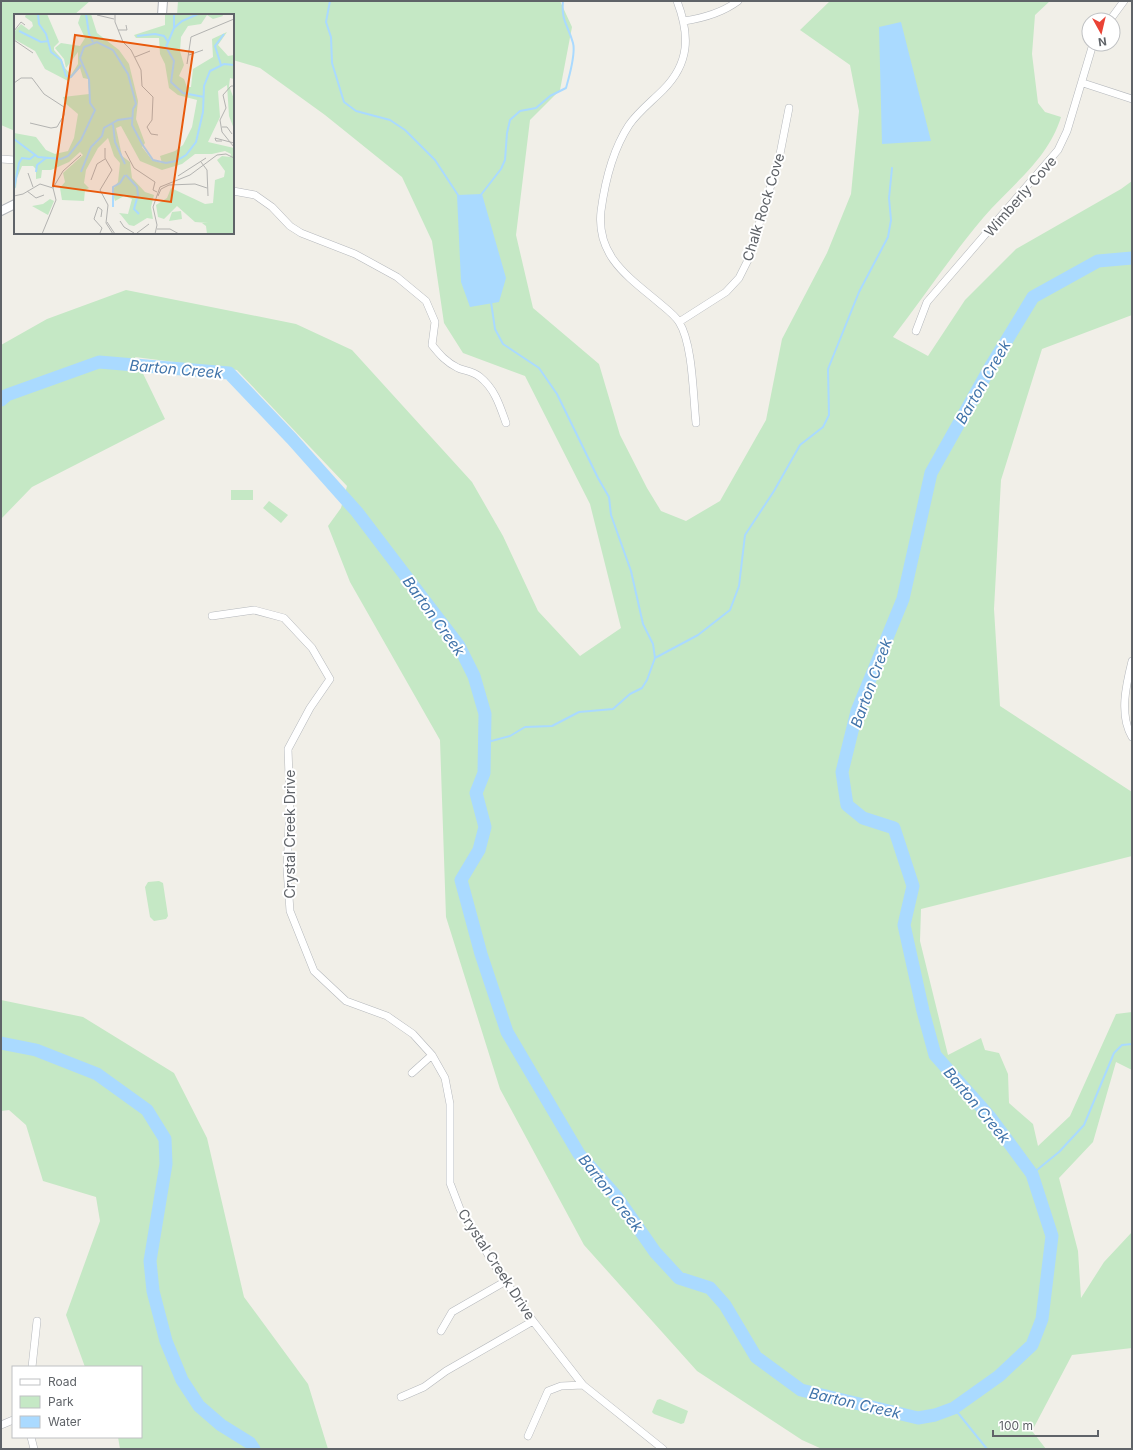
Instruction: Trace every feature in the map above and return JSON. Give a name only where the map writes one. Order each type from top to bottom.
[{"type":"street","points":[[162,14],[163,1]]},
{"type":"street","points":[[677,1],[684,21],[685,53],[670,82],[636,117],[618,143],[611,162],[601,212],[601,232],[607,251],[618,268],[668,310],[679,322],[685,334],[688,348],[696,423]]},
{"type":"street","points":[[684,21],[720,12],[738,1]]},
{"type":"street","points":[[1116,12],[1124,1]]},
{"type":"street","name":"Wimberly Cove","points":[[916,331],[928,302],[1058,150],[1067,131],[1083,83],[1091,52]]},
{"type":"street","points":[[1083,83],[1132,99]]},
{"type":"street","name":"Chalk Rock Cove","points":[[679,322],[726,292],[739,278],[748,260],[779,159],[789,108]]},
{"type":"street","points":[[1,159],[14,160]]},
{"type":"street","points":[[234,191],[256,195],[272,207],[290,226],[301,233],[355,254],[397,277],[426,301],[435,322],[432,345],[443,358],[459,368],[469,370],[481,378],[495,393],[506,423]]},
{"type":"street","points":[[1,211],[14,204]]},
{"type":"street","name":"Crystal Creek Drive","points":[[212,616],[254,610],[284,618],[312,648],[330,679],[310,708],[288,749],[290,803],[287,869],[290,911],[314,972],[346,1000],[387,1016],[414,1034],[432,1055],[444,1078],[450,1104],[450,1183],[460,1209],[506,1281],[583,1385],[663,1449]]},
{"type":"street","points":[[1132,661],[1126,686],[1125,709],[1132,737]]},
{"type":"street","points":[[412,1073],[432,1055]]},
{"type":"street","points":[[441,1330],[452,1312],[506,1281]]},
{"type":"street","points":[[401,1397],[424,1387],[446,1371],[534,1320]]},
{"type":"street","points":[[32,1366],[37,1321]]},
{"type":"street","points":[[528,1436],[548,1391],[561,1386],[583,1385]]},
{"type":"street","points":[[1,1425],[12,1420]]},
{"type":"street","points":[[31,1438],[34,1449]]},
{"type":"green space","points":[[1,1],[90,1],[75,14],[14,14],[14,131],[1,125]]},
{"type":"green space","points":[[178,1],[560,1],[572,27],[560,90],[530,120],[516,235],[533,308],[599,364],[620,435],[647,488],[661,511],[686,521],[720,501],[766,420],[782,339],[827,253],[851,194],[859,111],[850,65],[800,30],[830,1],[1050,1],[1035,15],[1032,54],[1038,103],[1045,112],[1061,117],[1055,132],[1038,159],[1028,171],[971,232],[893,337],[928,356],[965,300],[1016,249],[1121,189],[1132,181],[1132,315],[1042,349],[1001,480],[994,609],[1000,706],[1132,792],[1132,856],[921,909],[920,941],[948,1055],[981,1038],[985,1050],[999,1053],[1008,1074],[1009,1103],[1033,1124],[1038,1146],[1070,1116],[1116,1014],[1132,1012],[1132,1070],[1116,1062],[1093,1142],[1059,1178],[1078,1251],[1081,1298],[1104,1262],[1132,1232],[1132,1348],[1072,1355],[1032,1431],[1046,1449],[822,1449],[802,1440],[697,1371],[584,1245],[500,1089],[446,917],[440,740],[350,582],[328,526],[341,508],[347,486],[237,370],[135,357],[165,419],[32,487],[1,519],[1,345],[47,319],[126,290],[296,324],[352,350],[472,482],[503,536],[538,611],[580,656],[621,628],[590,504],[525,376],[463,353],[444,323],[432,241],[402,177],[325,115],[260,68],[234,60],[234,14],[177,14]]},
{"type":"green space","points":[[231,490],[253,490],[253,500],[231,500]]},
{"type":"green space","points":[[269,501],[288,515],[281,523],[263,508]]},
{"type":"green space","points":[[159,881],[163,883],[168,916],[166,919],[154,921],[150,917],[145,887],[148,882]]},
{"type":"green space","points":[[1,1000],[83,1017],[174,1073],[207,1138],[244,1297],[308,1384],[328,1449],[120,1449],[118,1438],[142,1438],[142,1366],[85,1366],[66,1315],[100,1221],[96,1197],[43,1181],[26,1125],[9,1110],[1,1111]]},
{"type":"green space","points":[[660,1399],[688,1411],[684,1423],[681,1424],[652,1412],[657,1400]]},
{"type":"water","points":[[901,22],[931,141],[882,144],[879,27]]},
{"type":"water","points":[[482,194],[506,278],[499,302],[470,307],[461,282],[457,195]]},
{"type":"waterway","points":[[330,1],[326,22],[331,37],[332,63],[344,102],[356,111],[390,120],[405,130],[435,160],[458,195]]},
{"type":"waterway","points":[[480,196],[501,169],[505,160],[507,133],[510,120],[520,111],[536,108],[550,96],[566,88],[572,66],[574,48],[564,18],[563,1]]},
{"type":"waterway","points":[[484,743],[510,736],[525,727],[552,726],[579,712],[613,709],[630,694],[642,688],[647,680],[655,658],[698,635],[730,610],[739,586],[745,535],[774,491],[800,445],[823,427],[829,415],[828,369],[859,292],[888,237],[891,220],[889,198],[892,168]]},
{"type":"waterway","name":"Barton Creek","points":[[1,400],[7,395],[99,362],[229,373],[292,439],[357,512],[459,646],[474,676],[485,714],[484,773],[476,793],[485,827],[479,850],[461,880],[481,954],[507,1032],[579,1154],[616,1196],[655,1252],[679,1278],[710,1288],[725,1305],[756,1357],[801,1390],[918,1418],[935,1415],[954,1408],[999,1376],[1032,1345],[1042,1319],[1052,1236],[1032,1174],[990,1117],[935,1055],[923,1011],[904,925],[913,886],[894,828],[863,818],[847,805],[842,772],[857,711],[903,599],[931,473],[991,366],[1033,297],[1098,261],[1132,258]]},
{"type":"waterway","points":[[491,302],[495,329],[503,344],[539,368],[557,394],[598,478],[609,497],[611,515],[631,571],[643,624],[653,644],[655,658]]},
{"type":"waterway","points":[[1,1043],[36,1050],[97,1074],[147,1110],[165,1139],[166,1164],[150,1261],[153,1291],[166,1341],[182,1380],[199,1406],[221,1425],[250,1443],[254,1449]]},
{"type":"waterway","points":[[1032,1174],[1059,1152],[1084,1125],[1114,1053],[1122,1045],[1132,1044]]},
{"type":"waterway","points":[[954,1408],[987,1449]]}]
